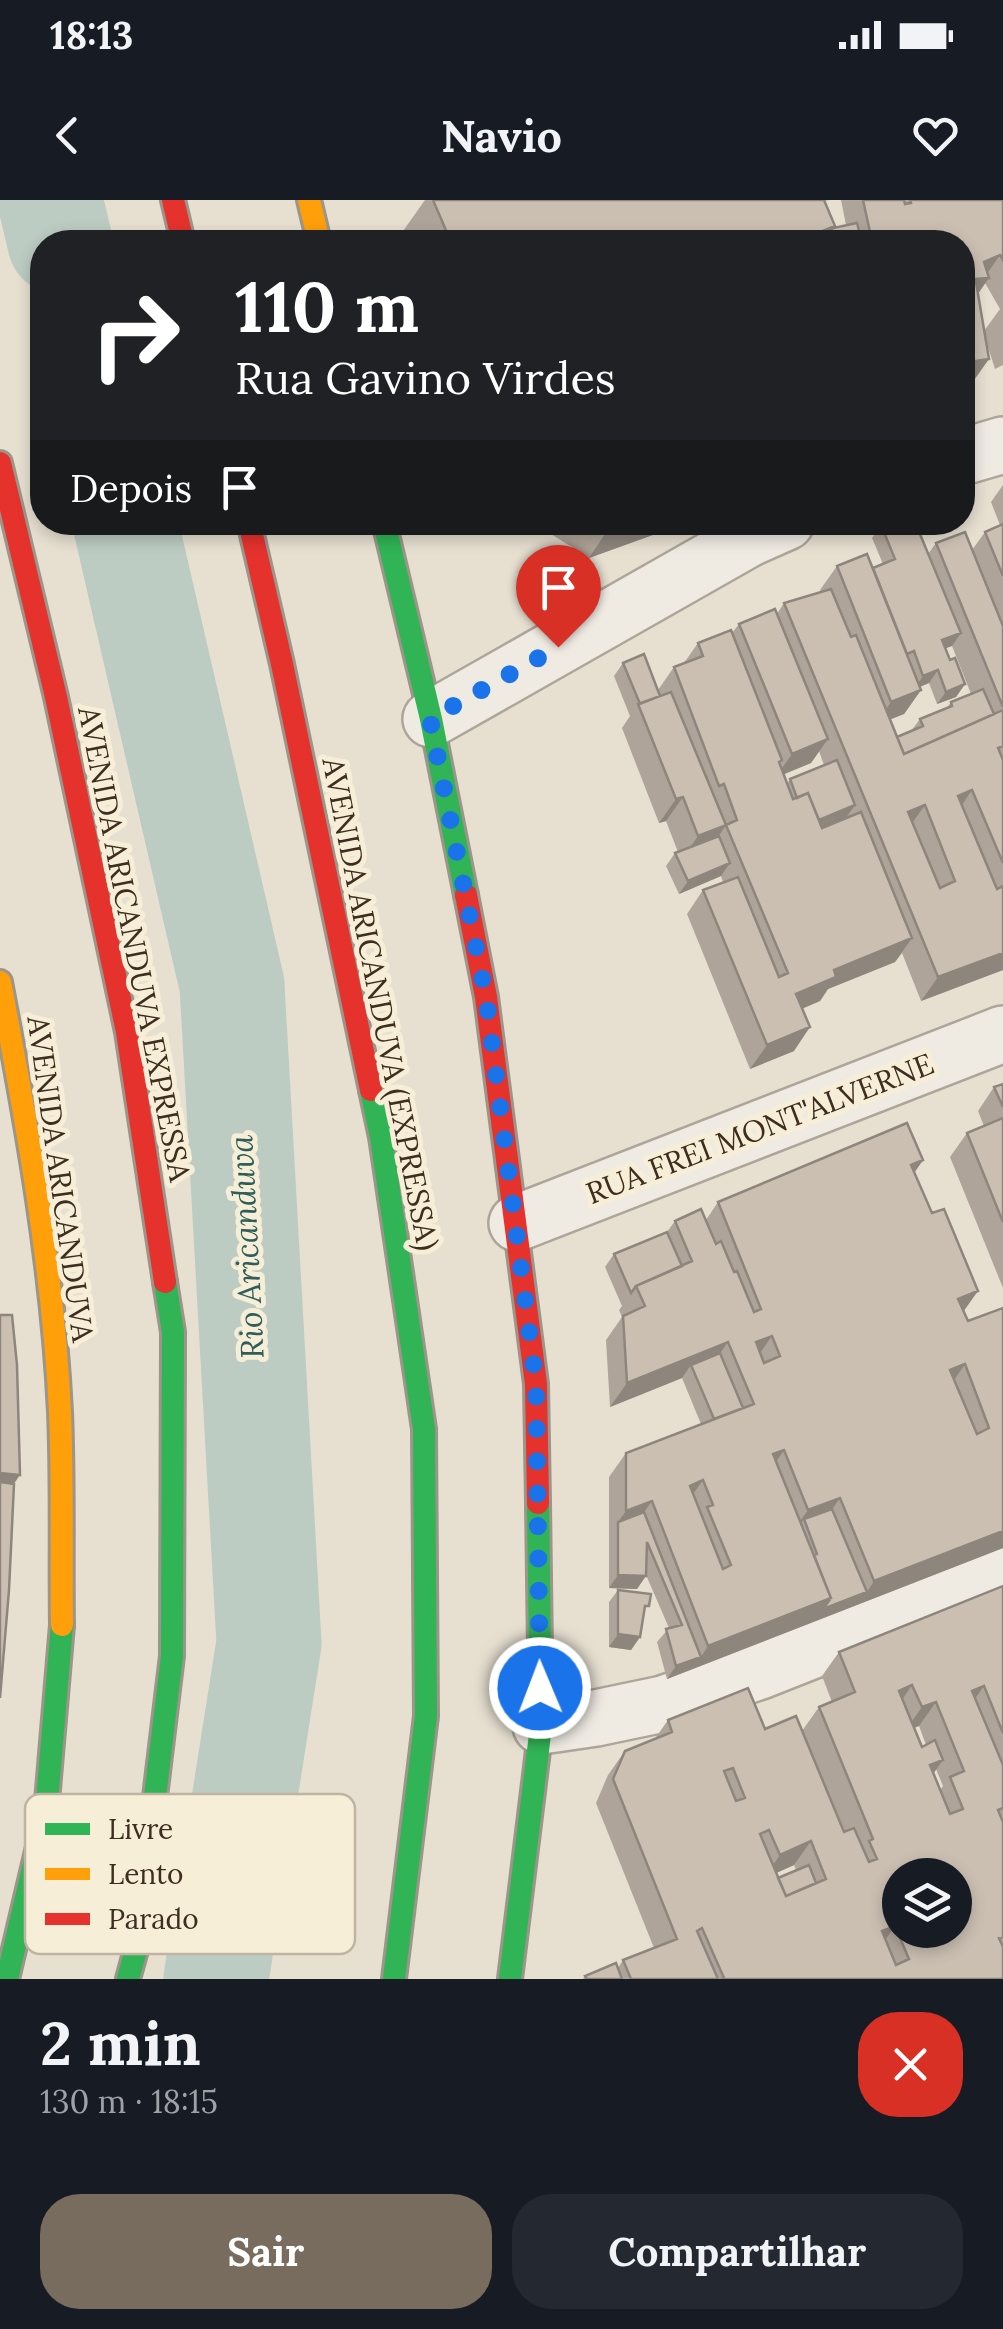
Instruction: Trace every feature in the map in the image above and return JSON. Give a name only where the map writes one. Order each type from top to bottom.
[{"type":"main road","points":[[173,200],[180,230]]},
{"type":"main road","name":"AVENIDA ARICANDUVA EXPRESSA","points":[[0,463],[56,697],[127,1032],[173,1332],[172,1656],[155,1794]]},
{"type":"main road","name":"AVENIDA ARICANDUVA (EXPRESSA)","points":[[252,535],[381,1137],[424,1429],[426,1716],[394,1979]]},
{"type":"main road","points":[[387,535],[430,719],[486,997],[536,1384],[541,1726],[510,1979]]},
{"type":"main road","name":"AVENIDA ARICANDUVA","points":[[0,982],[46,1246],[60,1412],[62,1632],[48,1794]]},
{"type":"main road","name":"AVENIDA ARICANDUVA","points":[[7,1979],[25,1903]]},
{"type":"main road","name":"AVENIDA ARICANDUVA EXPRESSA","points":[[128,1979],[135,1954]]},
{"type":"street","points":[[975,453],[1003,445]]},
{"type":"street","points":[[430,719],[759,535]]},
{"type":"street","name":"RUA FREI MONT'ALVERNE","points":[[517,1223],[1003,1034]]},
{"type":"street","points":[[541,1726],[663,1704],[760,1671],[1003,1575]]},
{"type":"building","points":[[433,200],[824,200],[835,226],[825,230],[446,230]]},
{"type":"building","points":[[863,200],[904,200],[905,204],[910,200],[1003,200],[1003,260],[1000,255],[984,262],[989,278],[975,279],[975,230],[870,230]]},
{"type":"building","points":[[857,223],[859,230],[832,230]]},
{"type":"building","points":[[975,281],[976,282],[989,359],[975,361]]},
{"type":"building","points":[[1003,524],[1003,576],[985,532]]},
{"type":"building","points":[[885,535],[920,535],[961,633],[942,640],[950,660],[955,658],[965,684],[946,692],[938,670],[923,676],[914,651],[907,654],[873,568],[895,559]]},
{"type":"building","points":[[966,535],[1003,626],[1003,707],[936,543]]},
{"type":"building","points":[[867,554],[921,690],[891,702],[837,566]]},
{"type":"building","points":[[831,589],[851,637],[856,635],[904,754],[1003,710],[1003,746],[998,748],[1003,760],[1003,863],[972,790],[958,796],[997,889],[1003,886],[1003,953],[938,977],[784,603]],"holes":[[[925,805],[955,881],[940,888],[908,812]]]},
{"type":"building","points":[[775,609],[828,739],[792,754],[739,624]]},
{"type":"building","points":[[731,630],[782,760],[779,762],[793,799],[808,793],[822,828],[861,812],[912,938],[834,970],[836,977],[796,994],[810,1027],[767,1045],[703,890],[738,877],[779,977],[788,973],[726,825],[737,820],[724,784],[719,786],[674,667],[703,656],[698,643]]},
{"type":"building","points":[[644,654],[660,696],[640,704],[623,663]]},
{"type":"building","points":[[983,689],[994,714],[904,754],[897,737],[923,726],[920,719]]},
{"type":"building","points":[[671,692],[726,825],[698,836],[683,797],[676,799],[638,704]]},
{"type":"building","points":[[837,760],[855,805],[819,820],[808,793],[797,798],[790,779]]},
{"type":"building","points":[[719,836],[730,863],[688,881],[675,853]]},
{"type":"building","points":[[1003,1084],[1003,1107],[994,1087]]},
{"type":"building","points":[[1003,1118],[1003,1222],[967,1133]]},
{"type":"building","points":[[907,1123],[923,1160],[911,1165],[932,1213],[944,1209],[978,1291],[958,1299],[968,1321],[1003,1308],[1003,1531],[874,1581],[840,1498],[808,1510],[784,1450],[773,1454],[831,1598],[708,1646],[652,1501],[626,1511],[626,1453],[754,1404],[728,1342],[627,1383],[623,1316],[645,1306],[636,1286],[692,1261],[675,1221],[701,1209],[716,1244],[721,1241],[734,1272],[737,1271],[754,1312],[761,1309],[718,1202]],"holes":[[[772,1336],[780,1356],[764,1363],[756,1342]],[[965,1364],[989,1428],[977,1434],[950,1370]],[[703,1480],[713,1505],[707,1507],[731,1565],[723,1569],[690,1486]]]},
{"type":"building","points":[[667,1232],[682,1266],[636,1286],[631,1293],[614,1254]]},
{"type":"building","points":[[0,1315],[12,1315],[20,1475],[0,1473]]},
{"type":"building","points":[[720,1353],[743,1408],[714,1419],[691,1365]]},
{"type":"building","points":[[0,1482],[14,1484],[0,1698]]},
{"type":"building","points":[[832,1509],[867,1592],[823,1609],[831,1598],[804,1519]]},
{"type":"building","points":[[644,1512],[701,1657],[676,1666],[666,1629],[682,1625],[647,1542],[646,1576],[618,1575],[618,1522]]},
{"type":"building","points":[[1003,1586],[1003,1733],[984,1686],[972,1691],[1003,1765],[1003,1808],[998,1810],[1003,1822],[1003,1937],[999,1938],[1003,1947],[1003,1979],[721,1979],[724,1978],[702,1928],[697,1931],[718,1979],[631,1979],[623,1960],[677,1939],[613,1779],[625,1751],[672,1732],[668,1720],[748,1688],[765,1729],[796,1716],[844,1832],[854,1828],[869,1862],[877,1859],[869,1841],[873,1839],[819,1707],[855,1692],[839,1652]],"holes":[[[912,1685],[922,1707],[936,1702],[964,1771],[950,1777],[963,1809],[950,1814],[930,1765],[943,1760],[935,1740],[922,1747],[899,1691]],[[733,1768],[745,1798],[736,1801],[724,1771]],[[769,1830],[780,1855],[811,1841],[826,1879],[786,1896],[760,1834]]]},
{"type":"building","points":[[618,1590],[651,1594],[640,1637],[618,1634]]},
{"type":"building","points":[[809,1865],[816,1883],[786,1896],[778,1878]]},
{"type":"building","points":[[616,1963],[622,1979],[585,1976]]},
{"type":"waterway","name":"Rio Aricanduva","points":[[50,200],[57,230]]},
{"type":"waterway","name":"Rio Aricanduva","points":[[128,535],[232,985],[269,1643],[245,1794]]},
{"type":"waterway","name":"Rio Aricanduva","points":[[216,1979],[220,1954]]},
{"type":"traffic: fast","points":[[387,535],[431,719],[466,895]]},
{"type":"traffic: fast","points":[[371,1090],[424,1429],[426,1716],[394,1979]]},
{"type":"traffic: fast","points":[[155,1794],[172,1656],[173,1332],[165,1282]]},
{"type":"traffic: fast","points":[[510,1979],[541,1726],[538,1503]]},
{"type":"traffic: fast","points":[[48,1794],[62,1625]]},
{"type":"traffic: fast","points":[[7,1979],[25,1902]]},
{"type":"traffic: fast","points":[[128,1979],[135,1954]]},
{"type":"traffic: slow","points":[[309,200],[316,230]]},
{"type":"traffic: slow","points":[[0,982],[29,1142],[57,1358],[62,1625]]},
{"type":"traffic: jam","points":[[173,200],[180,230]]},
{"type":"traffic: jam","points":[[0,463],[56,697],[127,1032],[165,1282]]},
{"type":"traffic: jam","points":[[252,535],[371,1090]]},
{"type":"traffic: jam","points":[[466,895],[486,997],[536,1384],[538,1503]]},
{"type":"route","points":[[540,1688],[536,1384],[486,997],[430,719],[558,647]]}]
